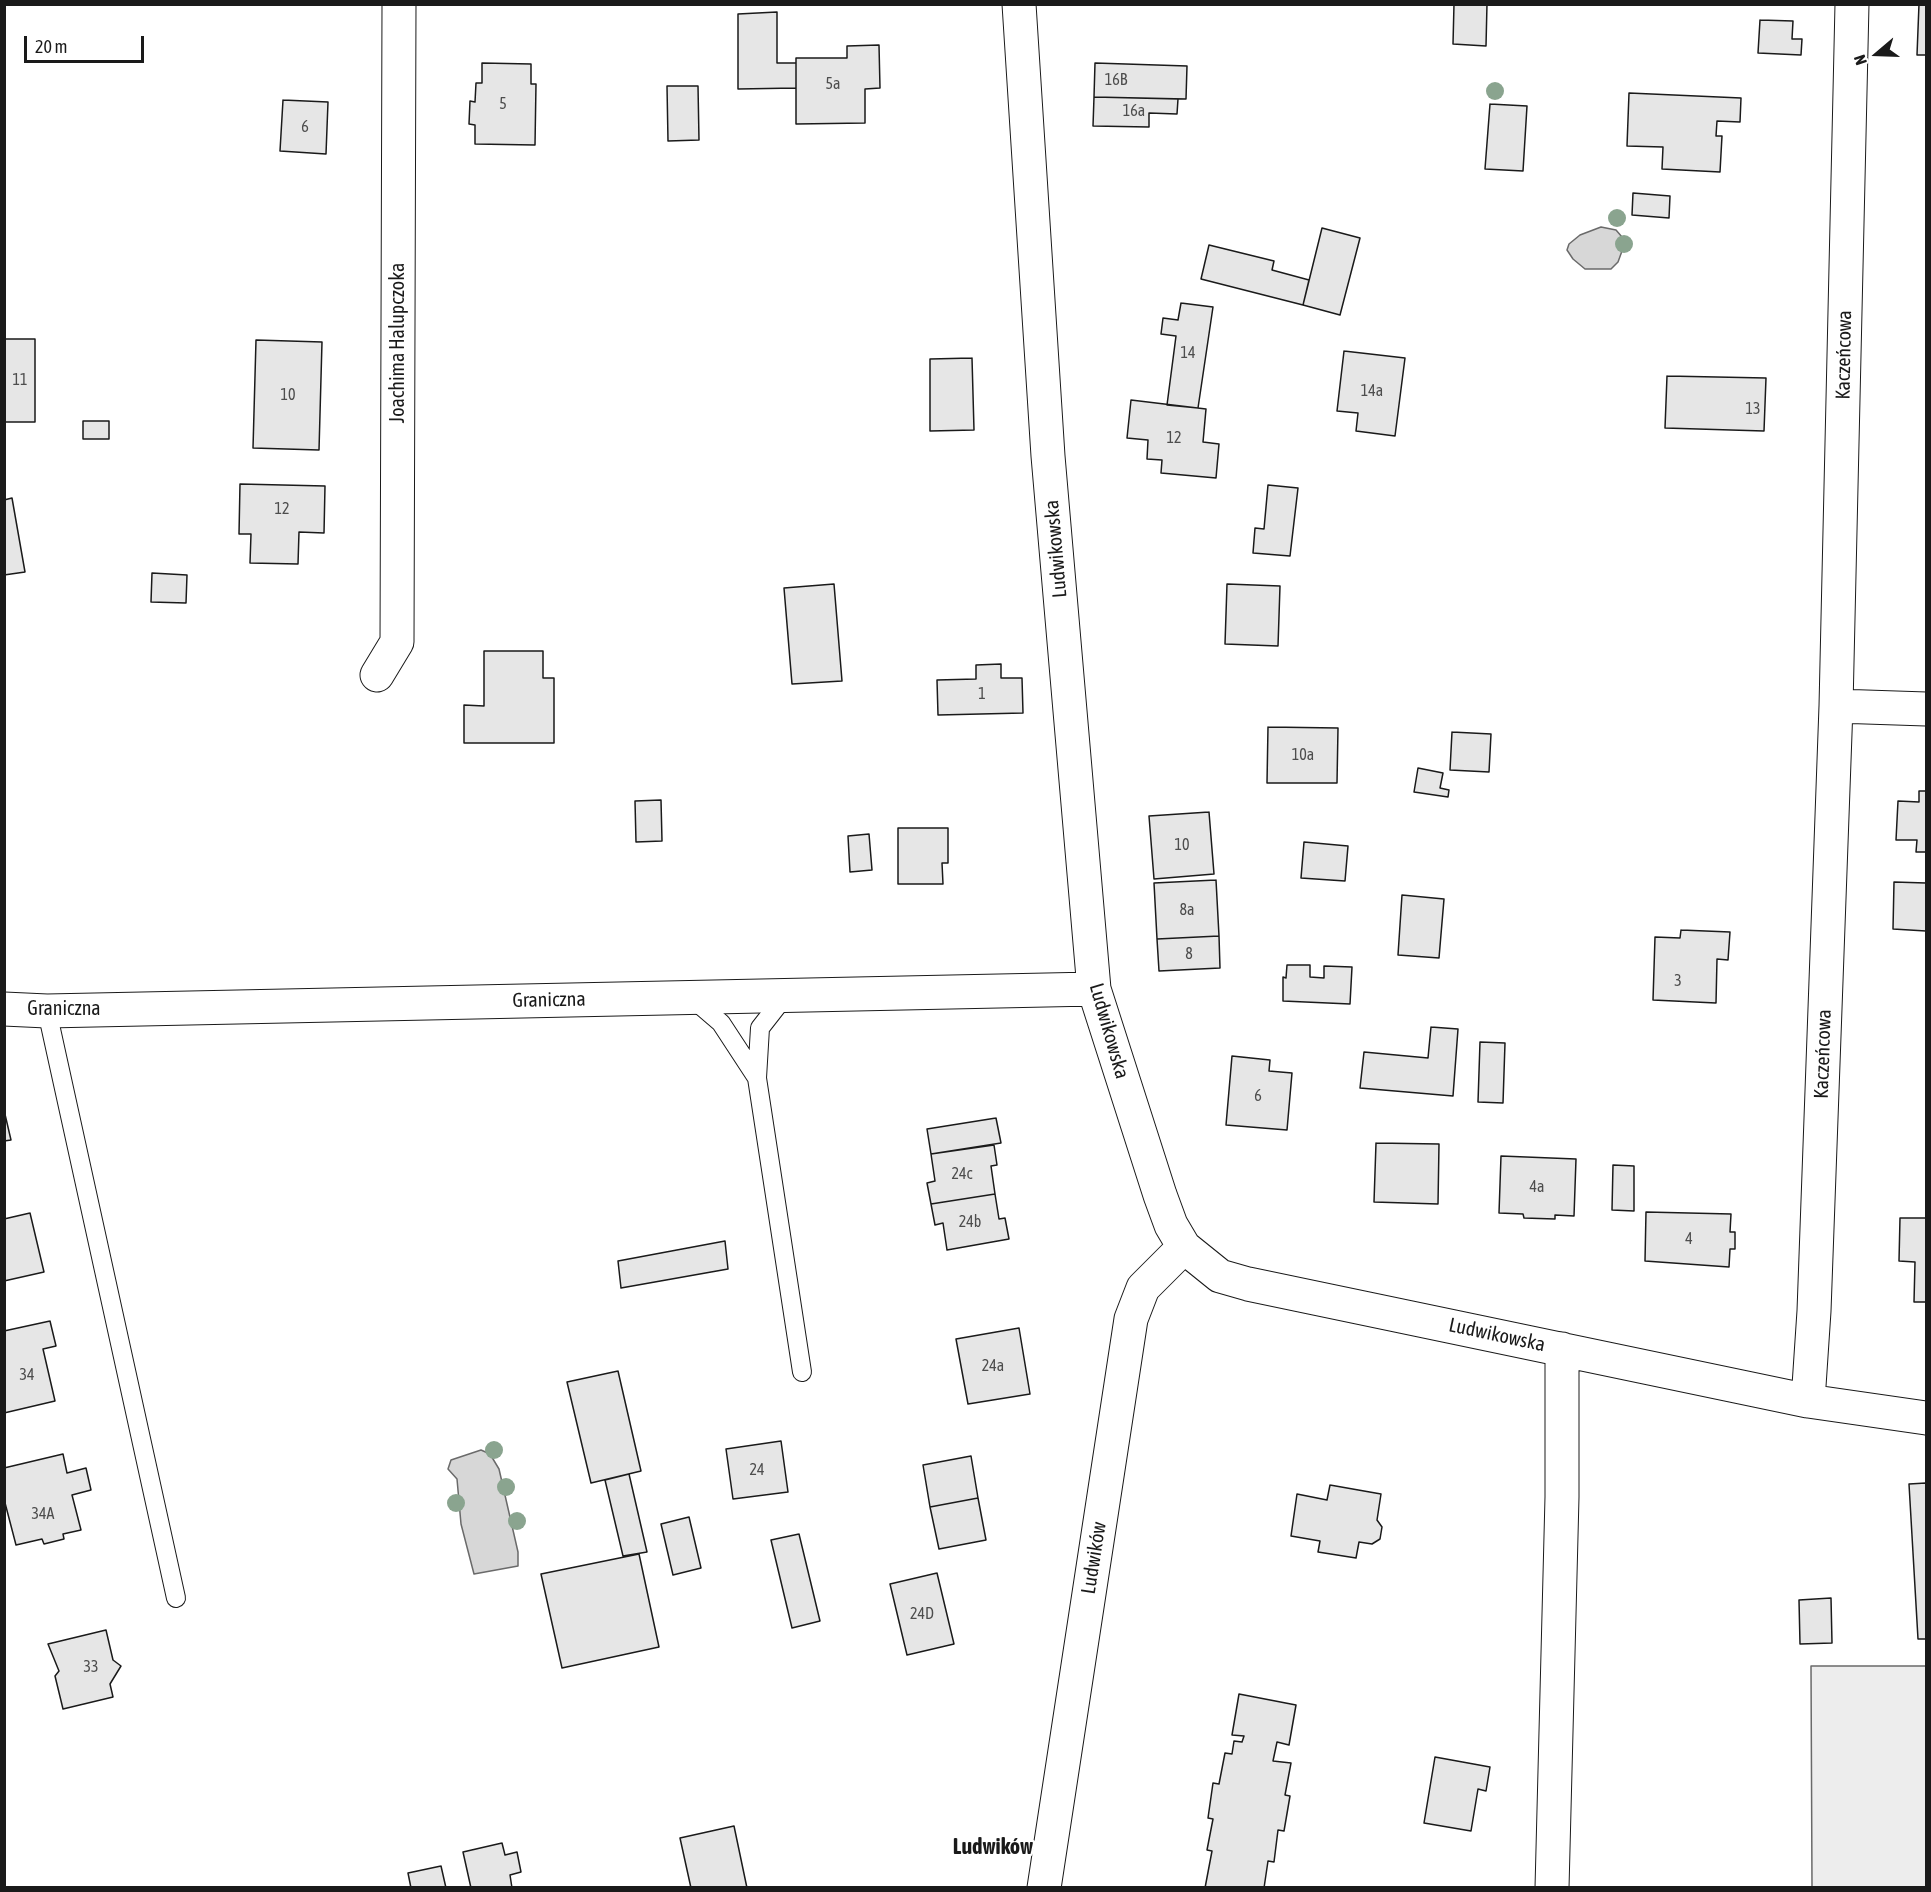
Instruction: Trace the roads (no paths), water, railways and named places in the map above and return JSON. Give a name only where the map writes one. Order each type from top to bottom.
[{"type":"street","name":"Joachima Halupczoka","points":[[377,675],[397,642],[399,4]]},
{"type":"street","name":"Ludwikowska","points":[[1019,4],[1048,456],[1094,989],[1160,1195],[1172,1225],[1185,1246],[1220,1276],[1248,1284],[1808,1401],[1926,1418]]},
{"type":"street","name":"Kaczeńcowa","points":[[1808,1401],[1814,1311],[1836,706],[1852,4]]},
{"type":"street","points":[[1836,706],[1926,709]]},
{"type":"street","name":"Graniczna","points":[[4,1009],[46,1011],[1094,989]]},
{"type":"street","name":"Ludwików","points":[[1044,1887],[1131,1319],[1143,1288],[1185,1246]]},
{"type":"street","points":[[1552,1887],[1562,1497],[1562,1349]]},
{"type":"lane","points":[[785,996],[760,1028],[757,1078],[802,1372]]},
{"type":"lane","points":[[692,997],[722,1023],[757,1078]]},
{"type":"lane","points":[[46,1011],[176,1598]]},
{"type":"district","name":"Ludwików","points":[[993,1847]]}]
